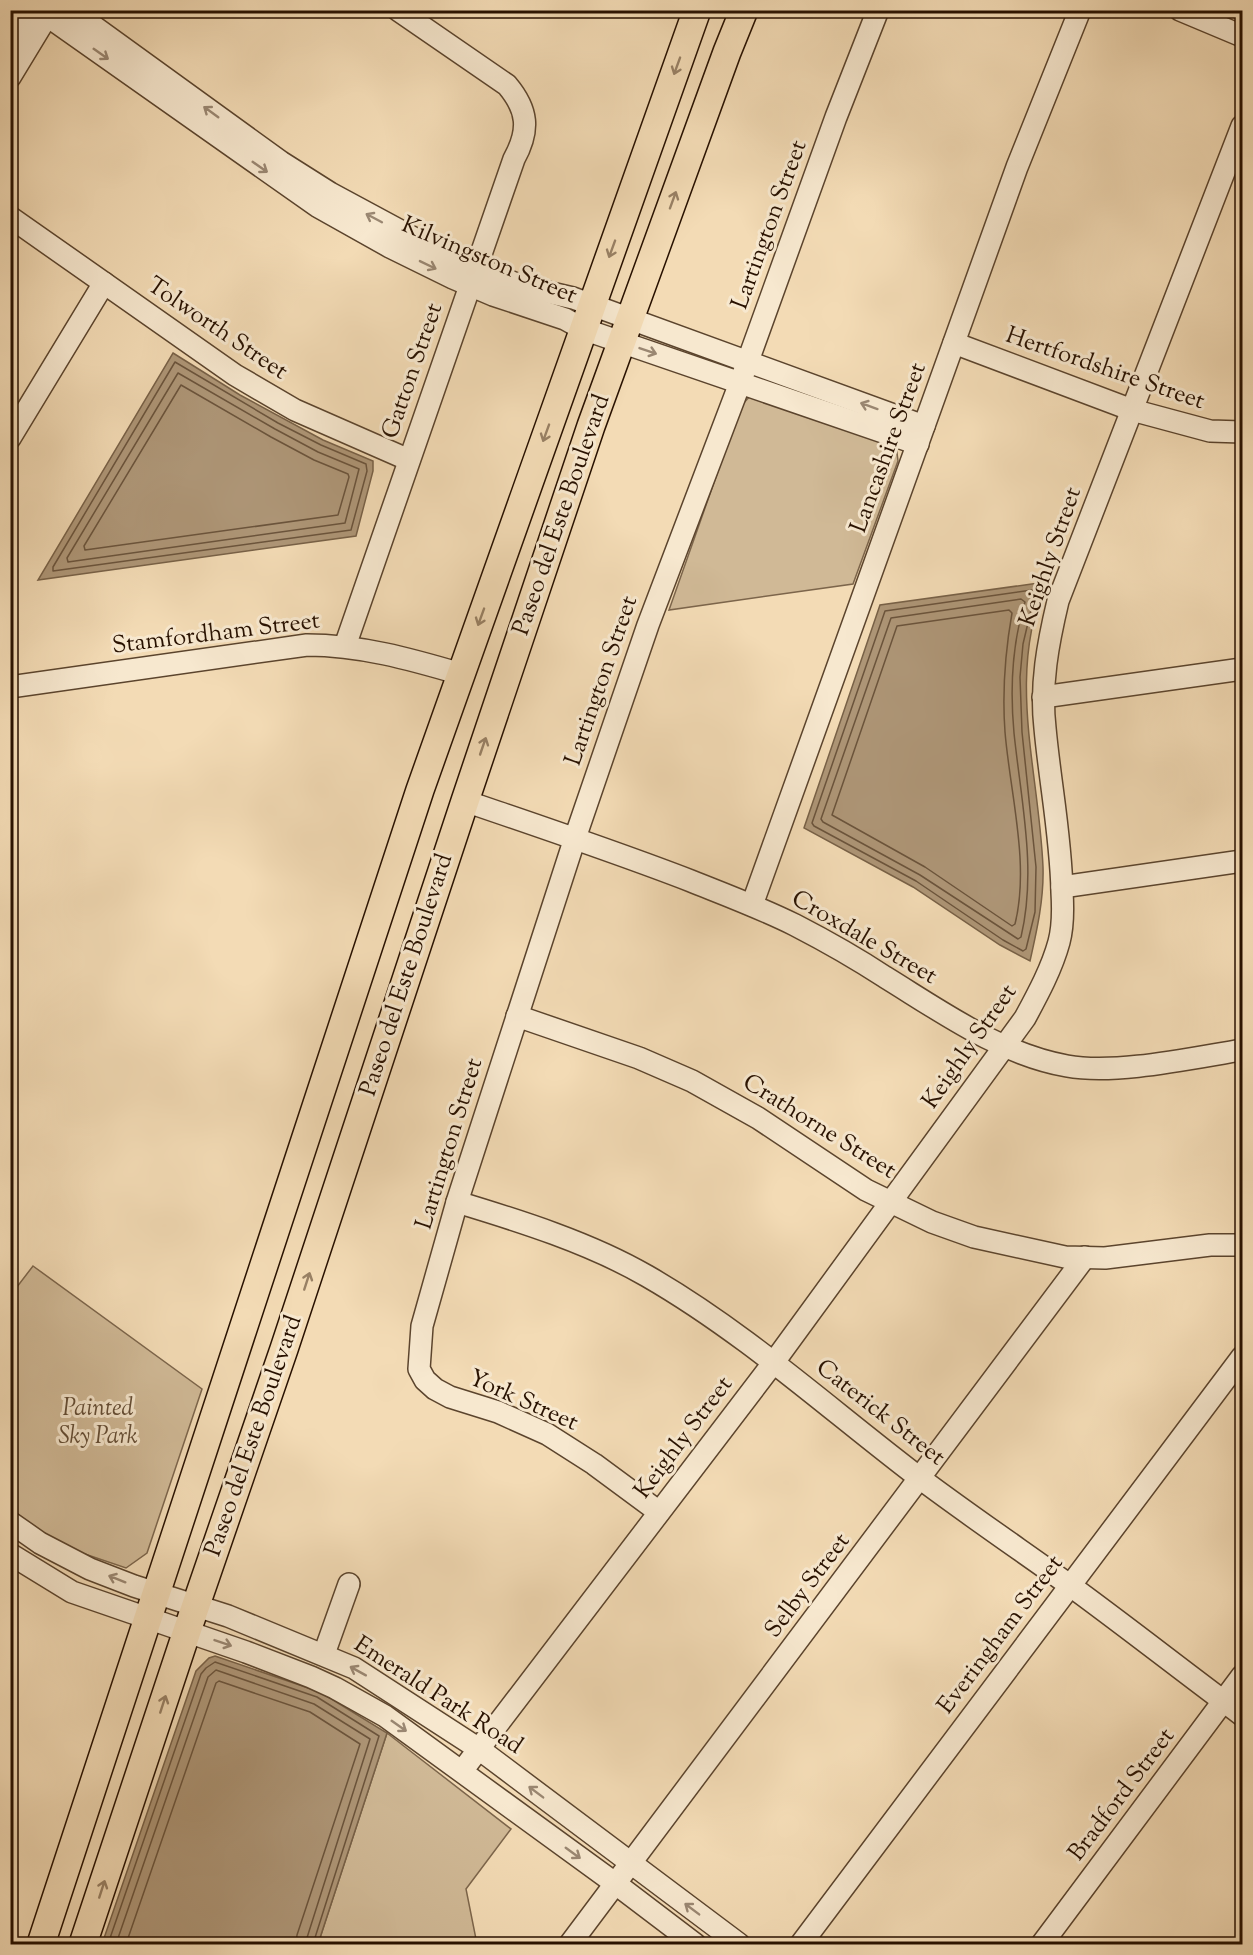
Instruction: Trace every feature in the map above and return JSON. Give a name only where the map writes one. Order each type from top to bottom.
[{"type":"main road","name":"Paseo del Este Boulevard","points":[[40,1944],[420,790],[697,10]]},
{"type":"main road","name":"Paseo del Este Boulevard","points":[[83,1944],[288,1338],[591,426],[744,10]]},
{"type":"street","name":"Gatton Street","points":[[345,646],[514,159],[522,145],[525,129],[524,113],[517,98],[507,85],[398,10]]},
{"type":"street","name":"Lartington Street","points":[[424,1380],[419,1369],[422,1326],[457,1202],[575,838],[648,625],[740,382],[836,117],[878,10]]},
{"type":"street","name":"Lancashire Street","points":[[753,906],[1017,167],[1080,10]]},
{"type":"street","points":[[1180,10],[1242,36]]},
{"type":"street","name":"Kilvingston Street","points":[[49,14],[317,207],[390,247],[473,276],[573,298],[588,317],[626,331],[740,382],[921,435]]},
{"type":"street","points":[[10,43],[49,14]]},
{"type":"street","points":[[10,76],[49,14]]},
{"type":"street","name":"Keighly Street","points":[[462,1771],[774,1362],[1025,1018],[1038,994],[1059,942],[1063,909],[1062,865],[1044,726],[1043,697],[1048,643],[1058,601],[1242,126]]},
{"type":"street","name":"Tolworth Street","points":[[10,217],[235,375],[285,404],[409,460]]},
{"type":"street","points":[[10,438],[104,283]]},
{"type":"street","name":"Kilvingston Street","points":[[626,331],[747,362],[921,435]]},
{"type":"street","name":"Hertfordshire Street","points":[[954,343],[1132,410],[1210,431],[1242,432]]},
{"type":"street","name":"Stamfordham Street","points":[[10,687],[307,645],[345,646],[392,654],[461,674]]},
{"type":"street","points":[[1043,697],[1242,669]]},
{"type":"street","name":"Croxdale Street","points":[[465,801],[575,838],[753,906],[845,952],[968,1028],[1004,1045],[1053,1062],[1093,1069],[1127,1067],[1242,1050]]},
{"type":"street","points":[[1062,887],[1242,861]]},
{"type":"street","name":"Crathorne Street","points":[[517,1016],[639,1058],[692,1081],[758,1118],[866,1190],[932,1222],[975,1237],[1065,1257],[1105,1258],[1209,1245],[1242,1245]]},
{"type":"street","name":"Caterick Street","points":[[457,1202],[554,1234],[644,1274],[686,1299],[774,1362],[920,1478],[1070,1585],[1242,1715]]},
{"type":"street","name":"Selby Street","points":[[570,1944],[1085,1257]]},
{"type":"street","name":"Everingham Street","points":[[801,1944],[1242,1357]]},
{"type":"street","name":"York Street","points":[[424,1380],[450,1397],[498,1412],[547,1434],[594,1464],[659,1512]]},
{"type":"street","name":"Emerald Park Road","points":[[10,1522],[40,1543],[101,1573],[152,1605],[192,1619],[246,1652],[335,1688],[385,1716],[695,1944]]},
{"type":"street","points":[[10,1554],[72,1592],[152,1605]]},
{"type":"street","points":[[324,1654],[349,1584]]},
{"type":"street","name":"Emerald Park Road","points":[[192,1619],[228,1616],[324,1654],[364,1674],[479,1749],[739,1944]]},
{"type":"street","name":"Bradford Street","points":[[1042,1944],[1242,1676]]},
{"type":"green space","points":[[751,395],[896,445],[898,461],[853,584],[669,610],[741,406]]},
{"type":"green space","name":"Painted Sky Park","points":[[33,1266],[202,1389],[147,1553],[126,1568],[70,1549],[44,1534],[11,1509],[10,1296]]},
{"type":"green space","points":[[387,1733],[511,1829],[466,1889],[477,1944],[318,1944]]},
{"type":"water","points":[[173,353],[240,395],[323,440],[373,461],[373,471],[356,536],[38,580]]},
{"type":"water","points":[[1046,582],[1034,618],[1028,653],[1026,688],[1043,867],[1041,903],[1030,961],[1000,945],[913,887],[804,828],[880,605]]},
{"type":"water","points":[[215,1656],[320,1692],[387,1733],[318,1944],[102,1944],[196,1671],[209,1658]]}]
